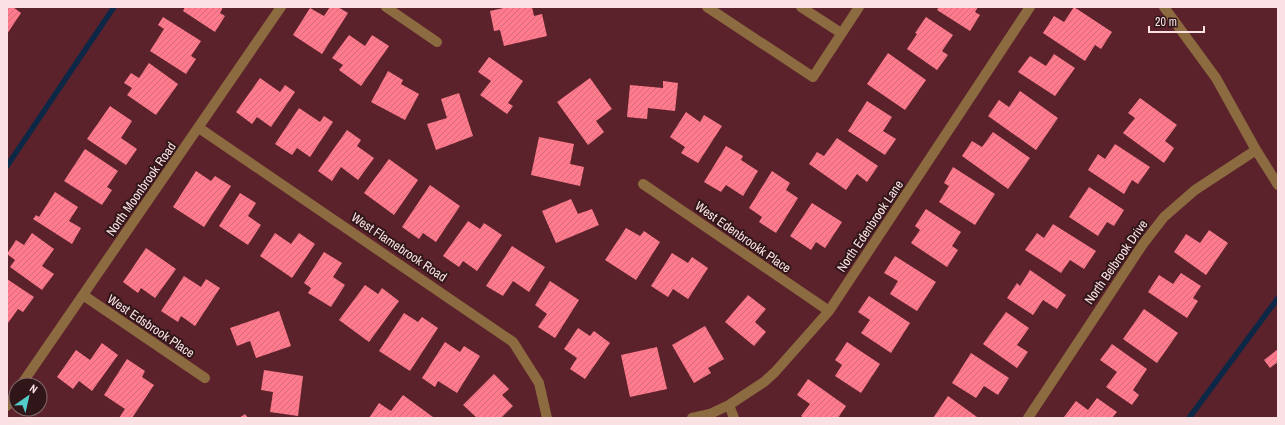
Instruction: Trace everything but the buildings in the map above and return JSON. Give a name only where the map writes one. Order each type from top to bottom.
[{"type":"street","name":"North Moonbrook Road","points":[[27,377],[281,7]]},
{"type":"street","points":[[386,7],[437,42]]},
{"type":"street","points":[[707,7],[813,77],[859,7]]},
{"type":"street","points":[[801,7],[841,33]]},
{"type":"street","name":"North Edenbrook Lane","points":[[692,418],[710,414],[729,405],[764,382],[775,372],[829,311],[1030,7]]},
{"type":"street","points":[[1164,7],[1216,78],[1278,186]]},
{"type":"street","name":"West Flamebrook Road","points":[[199,128],[513,342],[539,383],[547,418]]},
{"type":"street","name":"North Belbrook Drive","points":[[1028,418],[1143,244],[1164,217],[1195,190],[1256,150]]},
{"type":"street","name":"West Edenbrookk Place","points":[[643,184],[829,311]]},
{"type":"street","name":"West Edsbrook Place","points":[[83,295],[205,378]]},
{"type":"street","points":[[729,405],[734,418]]},
{"type":"waterway","points":[[7,166],[114,7]]},
{"type":"waterway","points":[[1189,418],[1278,298]]}]
